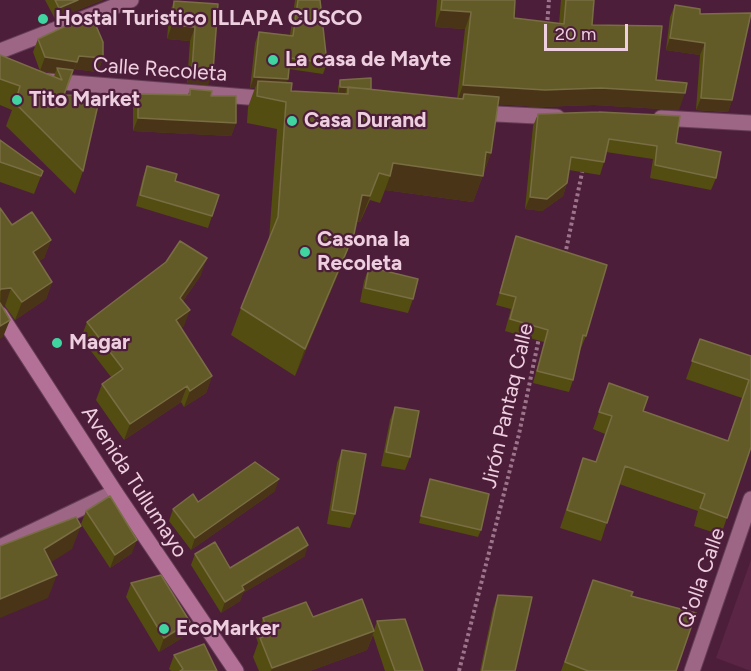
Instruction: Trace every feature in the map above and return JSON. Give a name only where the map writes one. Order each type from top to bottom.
[{"type":"street","points":[[0,51],[131,0]]},
{"type":"street","name":"Calle Recoleta","points":[[37,80],[80,86],[292,100]]},
{"type":"street","points":[[456,112],[539,117],[572,116]]},
{"type":"street","points":[[650,118],[751,123]]},
{"type":"street","name":"Avenida Tullumayo","points":[[0,314],[115,492],[236,671]]},
{"type":"street","points":[[0,547],[115,492]]},
{"type":"street","name":"Q'olla Calle","points":[[692,671],[751,499]]},
{"type":"path","points":[[546,35],[549,0]]},
{"type":"path","points":[[564,260],[585,159]]},
{"type":"path","name":"Jirón Pantaq Calle","points":[[459,671],[519,434],[540,337]]},
{"type":"shaded area","points":[[751,560],[751,671],[716,658]]},
{"type":"building","points":[[55,0],[78,0],[59,8]]},
{"type":"building","points":[[298,0],[320,0],[327,63],[290,58],[288,79],[254,77],[259,32],[293,36]]},
{"type":"building","points":[[442,0],[515,0],[514,18],[564,24],[566,0],[594,0],[592,25],[662,26],[656,80],[687,83],[685,93],[601,88],[545,90],[463,85],[471,12],[441,10]]},
{"type":"building","points":[[174,1],[218,4],[213,71],[192,70],[195,27],[172,25]]},
{"type":"building","points":[[675,5],[700,9],[700,14],[751,13],[732,100],[701,98],[705,43],[670,38]]},
{"type":"building","points":[[91,14],[103,42],[103,58],[79,56],[77,62],[45,57],[38,39]]},
{"type":"building","points":[[0,55],[62,80],[57,68],[73,70],[64,95],[100,96],[83,171],[15,103],[20,86],[0,79]]},
{"type":"building","points":[[371,78],[371,89],[340,87],[340,80]]},
{"type":"building","points":[[258,81],[292,83],[291,91],[348,94],[348,87],[463,99],[464,94],[499,97],[491,153],[486,152],[483,176],[393,163],[390,176],[379,173],[370,196],[362,195],[354,234],[305,349],[241,308],[278,217],[286,102],[257,96]]},
{"type":"building","points":[[190,89],[212,91],[211,96],[236,96],[236,123],[138,118],[138,94],[190,95]]},
{"type":"building","points":[[599,112],[680,116],[676,143],[721,152],[716,178],[655,165],[657,146],[609,139],[604,162],[571,157],[567,183],[547,199],[530,197],[538,114]]},
{"type":"building","points":[[0,140],[43,171],[41,176],[0,162]]},
{"type":"building","points":[[147,166],[177,174],[175,181],[219,195],[212,216],[140,195]]},
{"type":"building","points":[[0,208],[12,225],[32,212],[51,240],[33,252],[52,282],[22,302],[11,288],[0,290]]},
{"type":"building","points":[[516,236],[607,265],[586,336],[583,335],[573,380],[537,371],[548,330],[510,319],[516,297],[500,293]]},
{"type":"building","points":[[180,241],[207,258],[180,298],[190,310],[176,320],[212,376],[190,391],[187,386],[130,424],[102,384],[123,369],[87,322],[166,262]]},
{"type":"building","points":[[369,267],[418,279],[413,299],[365,288]]},
{"type":"building","points":[[0,303],[10,320],[0,326]]},
{"type":"building","points":[[700,339],[751,356],[751,447],[727,518],[700,508],[705,494],[625,466],[607,523],[567,510],[583,458],[596,462],[612,416],[599,412],[609,383],[648,397],[643,411],[728,441],[749,380],[692,361]]},
{"type":"building","points":[[395,407],[419,411],[410,457],[386,452]]},
{"type":"building","points":[[342,450],[366,454],[355,514],[332,510]]},
{"type":"building","points":[[255,462],[279,479],[195,538],[173,509],[193,494],[198,502]]},
{"type":"building","points":[[430,479],[489,494],[481,530],[421,516]]},
{"type":"building","points":[[110,496],[137,540],[115,555],[86,511]]},
{"type":"building","points":[[76,517],[81,526],[44,549],[57,575],[0,599],[0,546]]},
{"type":"building","points":[[298,527],[308,545],[242,586],[244,590],[225,602],[195,554],[215,542],[230,568]]},
{"type":"building","points":[[161,575],[190,622],[164,638],[131,583]]},
{"type":"building","points":[[593,580],[633,592],[631,596],[696,613],[676,671],[588,671],[565,662]]},
{"type":"building","points":[[498,595],[532,597],[515,671],[482,671]]},
{"type":"building","points":[[362,599],[374,631],[272,668],[260,638],[269,634],[263,618],[306,602],[313,617]]},
{"type":"building","points":[[405,619],[423,671],[395,671],[377,621]]},
{"type":"building","points":[[204,644],[217,671],[180,671],[183,669],[174,655]]},
{"type":"place","name":"Hostal Turistico ILLAPA CUSCO","points":[[43,19]]},
{"type":"place","name":"La casa de Mayte","points":[[273,60]]},
{"type":"place","name":"Tito Market","points":[[17,100]]},
{"type":"place","name":"Casa Durand","points":[[292,121]]},
{"type":"place","name":"Casona la Recoleta","points":[[305,252]]},
{"type":"place","name":"Magar","points":[[57,343]]},
{"type":"place","name":"EcoMarker","points":[[164,629]]}]
